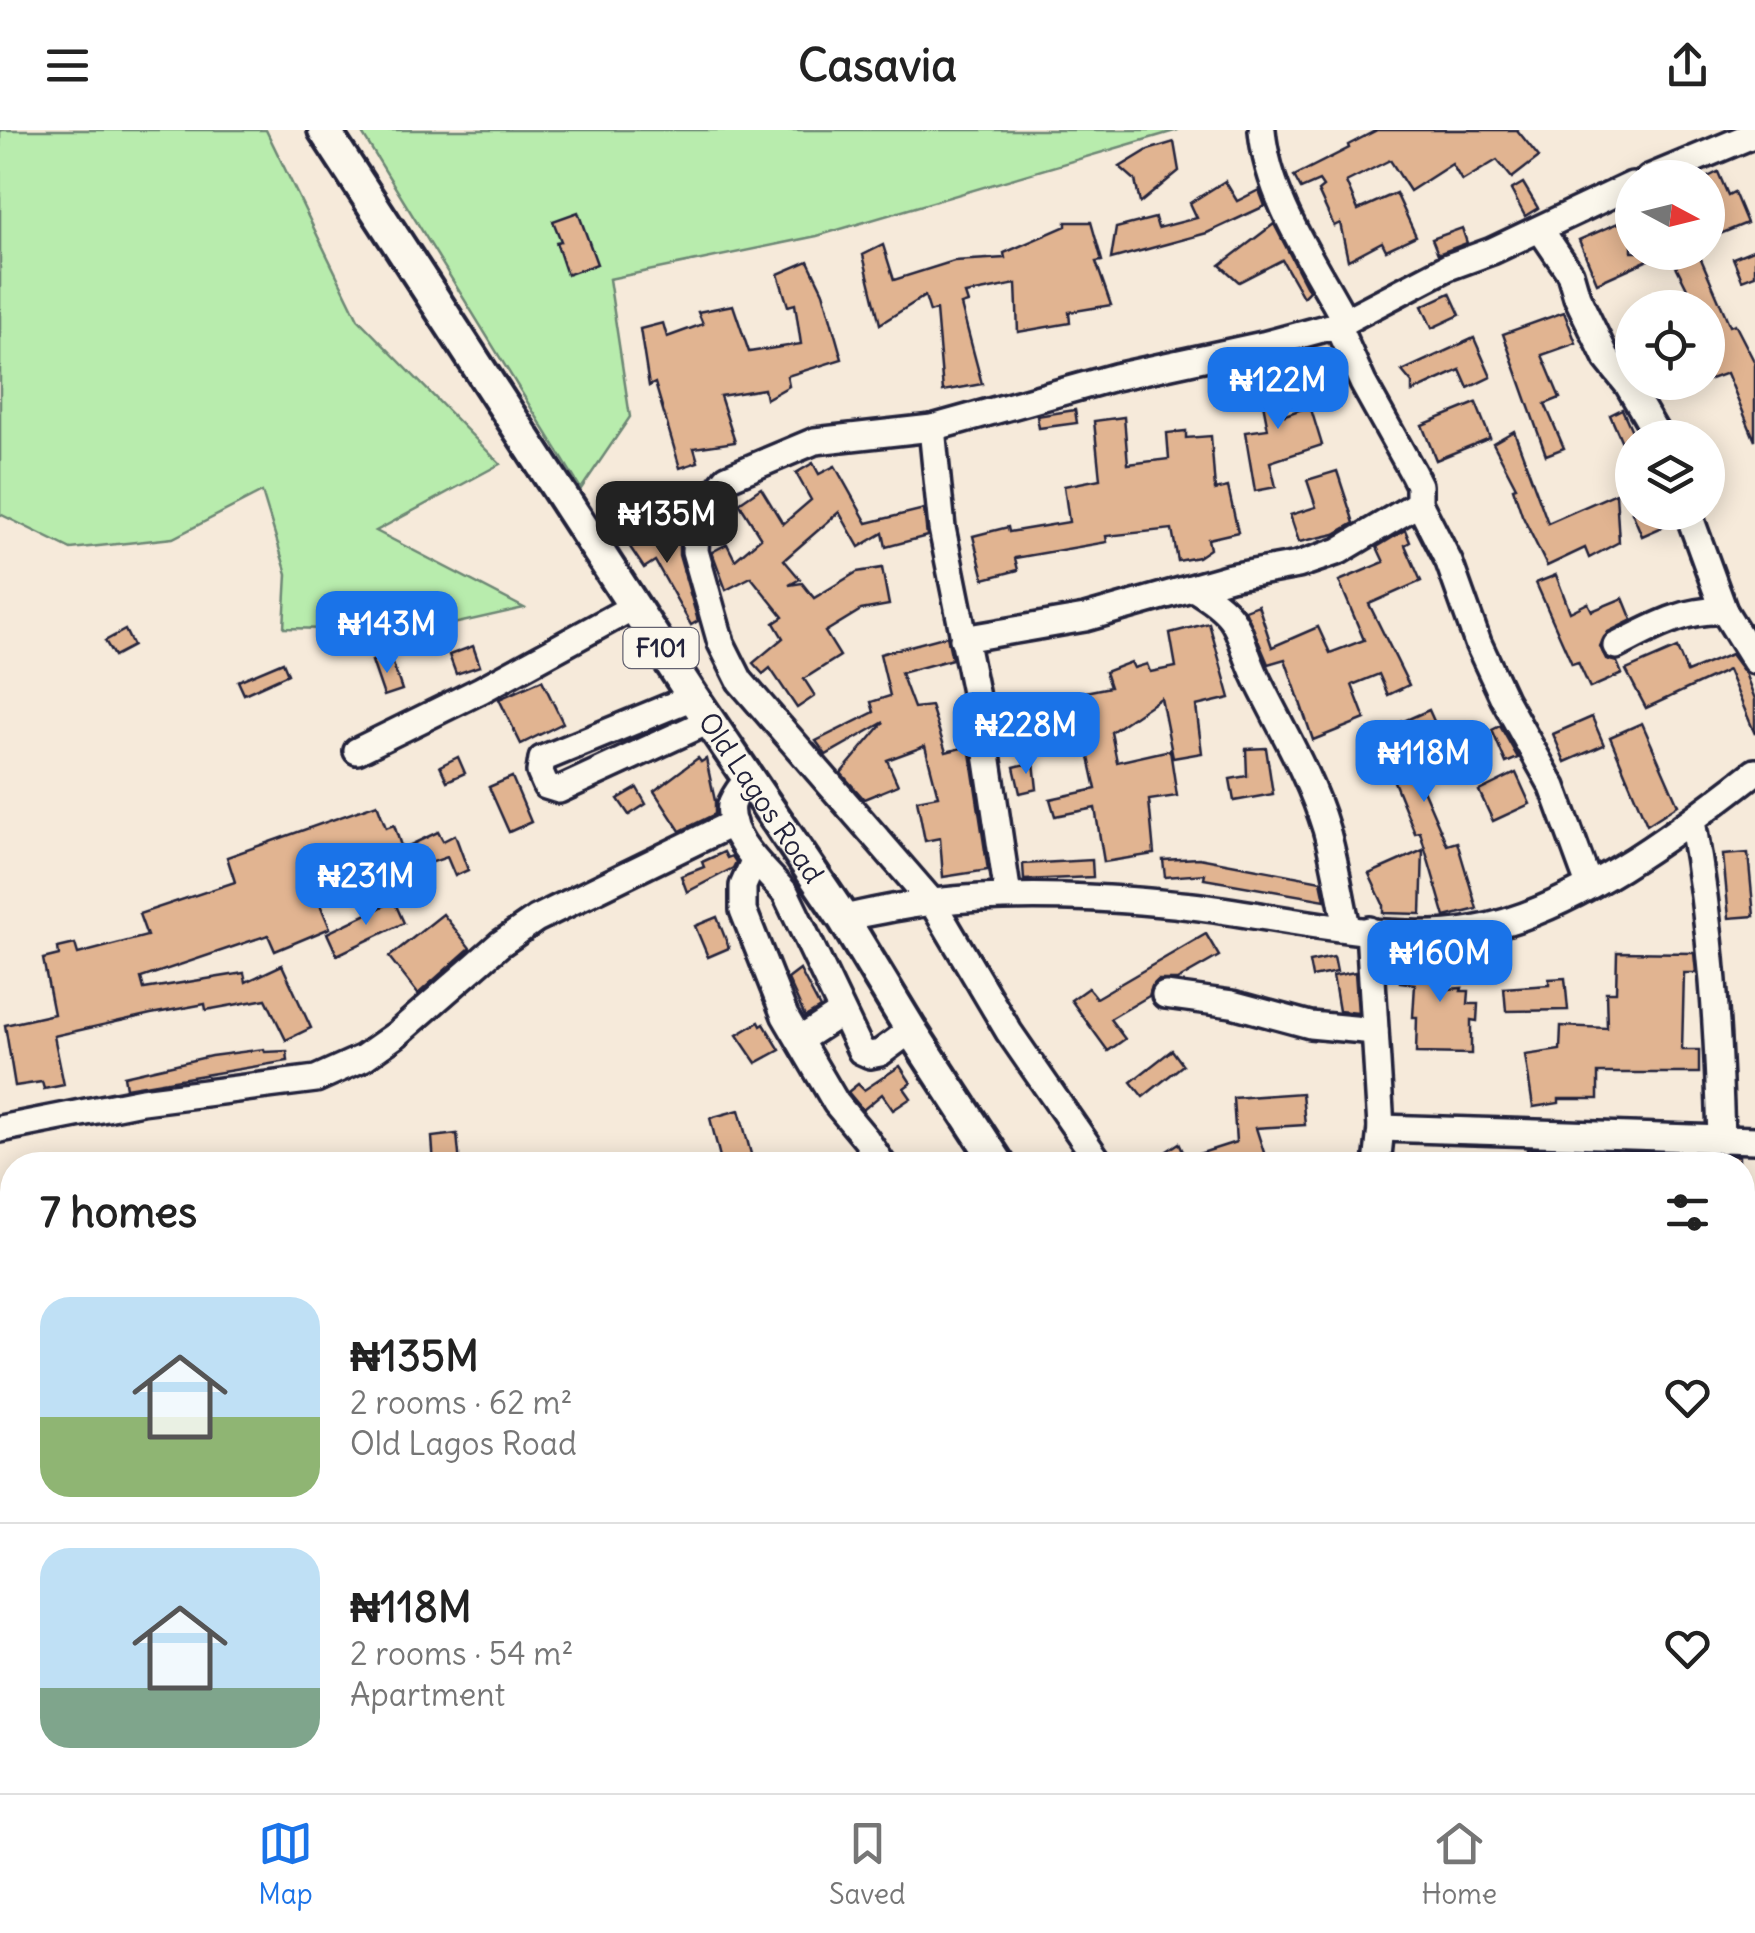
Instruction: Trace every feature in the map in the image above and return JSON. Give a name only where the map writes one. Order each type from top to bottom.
[{"type":"main road","name":"Old Lagos Road","points":[[324,130],[701,709],[843,918],[991,1152]]},
{"type":"street","points":[[1262,130],[1264,159],[1281,202],[1341,323],[1363,383],[1413,473],[1419,503],[1449,562],[1478,642],[1504,699],[1553,787],[1589,885]]},
{"type":"street","points":[[1692,160],[1755,134]]},
{"type":"street","points":[[1091,1152],[1010,1032],[932,902],[740,681],[721,643],[695,550],[697,516],[727,478],[816,441],[932,428],[1114,377],[1263,346],[1341,323],[1448,267],[1615,193]]},
{"type":"street","points":[[1540,229],[1570,272],[1577,297],[1607,359],[1628,384],[1649,420]]},
{"type":"street","points":[[932,428],[942,528],[986,747],[1008,896]]},
{"type":"street","points":[[963,639],[1085,618],[1230,577],[1298,565],[1338,551],[1419,503]]},
{"type":"street","points":[[1695,530],[1724,610],[1755,661]]},
{"type":"street","points":[[1195,589],[1234,618],[1256,677],[1305,772],[1326,830],[1358,929],[1375,1031],[1378,1152]]},
{"type":"street","points":[[357,751],[481,690],[634,607]]},
{"type":"street","points":[[1616,646],[1682,614],[1724,610]]},
{"type":"street","points":[[701,709],[610,766],[559,790],[546,786],[540,772],[542,760],[594,736],[701,709]]},
{"type":"street","points":[[594,736],[610,766]]},
{"type":"street","points":[[843,918],[932,902],[1008,896],[1125,900],[1358,929],[1436,933],[1472,930],[1525,916],[1589,885],[1692,822],[1755,772]]},
{"type":"street","points":[[748,778],[731,804],[733,823],[754,861],[770,873],[786,894],[861,1051],[870,1055],[880,1053],[911,1030]]},
{"type":"street","points":[[1692,822],[1706,893],[1721,1140]]},
{"type":"street","points":[[0,1129],[142,1101],[316,1078],[363,1058],[398,1034],[500,944],[536,919],[733,823]]},
{"type":"street","points":[[754,861],[744,886],[743,910],[784,1016],[836,1103],[874,1152]]},
{"type":"street","points":[[1165,996],[1232,1004],[1310,1025],[1375,1031]]},
{"type":"street","points":[[800,1039],[841,1013]]},
{"type":"street","points":[[1380,1128],[1755,1140]]},
{"type":"green space","points":[[0,130],[266,130],[358,319],[500,464],[376,531],[524,608],[422,631],[284,628],[287,574],[262,492],[173,538],[71,549],[0,514]]},
{"type":"green space","points":[[360,130],[1178,130],[817,236],[609,279],[630,417],[581,489]]},
{"type":"building","points":[[1377,130],[1517,130],[1539,157],[1512,178],[1497,160],[1462,181],[1452,164],[1410,191],[1390,160],[1346,182],[1358,210],[1396,193],[1416,236],[1386,250],[1382,242],[1348,260],[1340,223],[1334,226],[1318,191],[1323,187],[1319,181],[1301,189],[1294,176]]},
{"type":"building","points":[[1174,142],[1179,171],[1140,203],[1135,180],[1120,167],[1148,150]]},
{"type":"building","points":[[1225,181],[1237,201],[1259,190],[1265,206],[1207,233],[1111,259],[1116,228],[1155,218],[1158,228],[1197,218],[1190,203]]},
{"type":"building","points":[[1523,183],[1538,208],[1525,216],[1511,190]]},
{"type":"building","points":[[1725,188],[1728,195],[1734,192],[1747,223],[1725,232]]},
{"type":"building","points":[[578,212],[597,264],[567,275],[553,221]]},
{"type":"building","points":[[1066,222],[1091,222],[1102,261],[1096,262],[1111,305],[1069,312],[1070,323],[1018,332],[1016,284],[965,294],[968,303],[961,305],[982,384],[943,391],[936,310],[930,312],[925,296],[880,324],[863,255],[883,245],[894,280],[954,261],[1005,258],[1004,253],[1066,226]]},
{"type":"building","points":[[1274,224],[1309,291],[1303,297],[1282,260],[1239,282],[1220,265]]},
{"type":"building","points":[[1615,224],[1615,270],[1626,270],[1597,283],[1579,240]]},
{"type":"building","points":[[1462,228],[1467,243],[1438,254],[1432,239]]},
{"type":"building","points":[[1755,249],[1755,275],[1742,280],[1733,258]]},
{"type":"building","points":[[808,261],[823,292],[842,359],[787,376],[789,386],[766,399],[764,389],[720,396],[735,442],[694,448],[698,462],[680,468],[655,383],[649,386],[640,329],[663,323],[667,337],[703,324],[698,312],[733,305],[749,352],[801,344],[795,304],[788,306],[778,274]]},
{"type":"building","points":[[1678,270],[1706,270],[1714,290],[1688,290]]},
{"type":"building","points":[[1450,293],[1460,315],[1432,328],[1422,306]]},
{"type":"building","points":[[1564,312],[1576,343],[1542,355],[1560,398],[1545,404],[1564,448],[1546,455],[1503,334]]},
{"type":"building","points":[[1725,314],[1730,326],[1735,324],[1755,363],[1755,441],[1727,373]]},
{"type":"building","points":[[1474,338],[1491,377],[1468,388],[1460,370],[1412,392],[1412,383],[1402,371]]},
{"type":"building","points":[[1274,364],[1285,415],[1310,406],[1322,445],[1270,462],[1276,487],[1255,491],[1245,432],[1268,429],[1256,368]]},
{"type":"building","points":[[1476,403],[1490,438],[1436,460],[1422,425]]},
{"type":"building","points":[[1622,409],[1627,420],[1615,420],[1615,426],[1610,415]]},
{"type":"building","points":[[1075,410],[1077,423],[1039,428],[1037,416]]},
{"type":"building","points":[[1124,417],[1128,464],[1169,459],[1167,433],[1186,431],[1186,438],[1211,436],[1215,490],[1228,487],[1238,532],[1208,539],[1210,549],[1198,557],[1178,561],[1172,529],[1106,536],[1107,542],[1015,558],[1018,570],[984,579],[973,536],[1008,527],[1009,532],[1069,522],[1064,486],[1100,479],[1094,421]]},
{"type":"building","points":[[1514,431],[1548,523],[1615,493],[1615,530],[1618,530],[1619,542],[1589,558],[1585,548],[1547,566],[1522,515],[1513,488],[1516,487],[1493,443]]},
{"type":"building","points":[[813,463],[819,474],[835,466],[867,523],[924,509],[927,536],[886,547],[883,533],[859,547],[839,512],[784,560],[800,579],[789,585],[802,583],[814,598],[857,572],[882,568],[889,605],[861,610],[825,632],[840,656],[804,679],[815,696],[797,708],[770,668],[763,674],[753,663],[783,638],[774,623],[783,617],[751,577],[726,590],[712,552],[727,544],[735,560],[761,538],[739,503],[761,488],[783,524],[811,500],[796,473]]},
{"type":"building","points":[[1337,471],[1354,523],[1335,534],[1299,542],[1290,515],[1316,507],[1307,480]]},
{"type":"building","points":[[670,527],[679,542],[679,555],[698,621],[691,625],[655,561],[644,568],[628,544],[647,532],[651,539]]},
{"type":"building","points":[[1405,530],[1410,542],[1405,545],[1421,581],[1369,604],[1409,685],[1388,695],[1379,674],[1352,685],[1365,719],[1313,740],[1285,659],[1268,664],[1245,610],[1258,605],[1272,647],[1318,627],[1330,653],[1364,640],[1339,581],[1384,562],[1377,547]]},
{"type":"building","points":[[1556,575],[1570,612],[1588,603],[1592,611],[1623,598],[1632,620],[1608,632],[1600,646],[1606,659],[1617,662],[1622,674],[1590,688],[1578,662],[1572,664],[1536,583]]},
{"type":"building","points":[[1209,623],[1230,698],[1196,706],[1202,753],[1173,758],[1161,698],[1111,732],[1117,762],[1170,750],[1177,796],[1149,800],[1154,854],[1104,862],[1095,808],[1055,816],[1050,799],[1096,789],[1084,735],[1034,743],[1030,714],[1078,707],[1075,694],[1110,687],[1105,672],[1131,662],[1134,668],[1147,664],[1150,672],[1176,667],[1170,633]]},
{"type":"building","points":[[125,630],[133,646],[114,656],[105,641]]},
{"type":"building","points":[[947,636],[952,659],[901,673],[914,708],[931,706],[946,752],[969,746],[988,870],[943,877],[940,838],[925,841],[917,800],[938,796],[925,746],[887,760],[898,785],[864,799],[841,773],[884,722],[826,755],[816,741],[874,712],[871,702],[890,696],[880,654]]},
{"type":"building","points":[[473,646],[480,666],[456,674],[449,655]]},
{"type":"building","points":[[1677,648],[1687,672],[1731,654],[1745,673],[1755,699],[1755,734],[1728,670],[1646,708],[1626,670]]},
{"type":"building","points":[[390,655],[402,690],[384,696],[372,661]]},
{"type":"building","points":[[283,662],[288,674],[244,694],[238,681]]},
{"type":"building","points":[[542,680],[563,723],[521,744],[499,699]]},
{"type":"building","points":[[1429,710],[1446,748],[1412,764],[1447,845],[1457,842],[1477,909],[1445,917],[1420,832],[1415,833],[1382,752],[1370,756],[1363,739]]},
{"type":"building","points":[[1592,717],[1604,745],[1565,762],[1553,734]]},
{"type":"building","points":[[1642,723],[1678,805],[1647,825],[1610,737]]},
{"type":"building","points":[[1500,726],[1518,758],[1506,763],[1492,730]]},
{"type":"building","points":[[1266,748],[1273,794],[1234,801],[1230,779],[1247,776],[1246,749]]},
{"type":"building","points":[[458,757],[465,773],[447,781],[440,766]]},
{"type":"building","points":[[698,758],[701,762],[706,759],[715,814],[680,831],[654,791]]},
{"type":"building","points":[[1034,762],[1037,789],[1020,793],[1014,767]]},
{"type":"building","points":[[1516,773],[1530,804],[1493,821],[1479,791]]},
{"type":"building","points":[[512,777],[531,822],[509,832],[489,787]]},
{"type":"building","points":[[637,788],[646,804],[629,815],[618,799]]},
{"type":"building","points":[[377,804],[386,828],[394,825],[402,849],[438,832],[443,841],[455,835],[468,870],[455,876],[447,857],[319,902],[330,928],[275,951],[268,935],[141,978],[144,989],[244,973],[246,982],[282,965],[311,1028],[286,1040],[266,999],[206,1010],[205,1004],[151,1014],[54,1036],[64,1085],[44,1089],[42,1082],[15,1086],[5,1025],[54,1014],[43,959],[59,955],[58,948],[75,944],[78,954],[147,936],[139,914],[235,882],[227,857]]},
{"type":"building","points":[[1423,850],[1421,914],[1383,913],[1383,904],[1369,874]]},
{"type":"building","points":[[724,852],[736,862],[733,868],[687,892],[681,876],[704,867],[702,862]]},
{"type":"building","points":[[1748,853],[1754,916],[1729,918],[1723,855]]},
{"type":"building","points":[[1199,858],[1321,881],[1325,900],[1204,879],[1205,874],[1165,877],[1163,860]]},
{"type":"building","points":[[1092,860],[1093,877],[1024,880],[1023,864]]},
{"type":"building","points":[[394,901],[404,923],[337,955],[327,933]]},
{"type":"building","points":[[443,914],[470,948],[418,994],[389,957]]},
{"type":"building","points":[[717,917],[729,948],[708,957],[695,926]]},
{"type":"building","points":[[1206,934],[1219,956],[1177,980],[1158,980],[1149,996],[1110,1019],[1125,1039],[1108,1051],[1071,1000],[1088,988],[1096,998]]},
{"type":"building","points":[[1617,952],[1694,953],[1696,973],[1684,973],[1682,1050],[1699,1050],[1699,1073],[1598,1073],[1598,1099],[1559,1099],[1559,1103],[1533,1107],[1525,1055],[1560,1050],[1561,1026],[1607,1028],[1606,992],[1616,992]]},
{"type":"building","points":[[1403,954],[1483,964],[1447,974],[1449,989],[1469,991],[1468,1004],[1478,1004],[1477,1021],[1471,1020],[1471,1054],[1416,1053],[1415,984],[1400,982]]},
{"type":"building","points":[[1334,957],[1337,972],[1312,977],[1309,962]]},
{"type":"building","points":[[800,970],[820,1008],[805,1017],[788,979]]},
{"type":"building","points":[[1355,972],[1358,1013],[1339,1011],[1333,976]]},
{"type":"building","points":[[1565,978],[1568,1010],[1506,1011],[1504,988],[1549,985],[1549,979]]},
{"type":"building","points":[[759,1022],[780,1050],[756,1063],[737,1035]]},
{"type":"building","points":[[264,1049],[287,1051],[288,1061],[126,1088],[124,1076],[211,1056]]},
{"type":"building","points":[[1172,1050],[1183,1065],[1143,1097],[1131,1082]]},
{"type":"building","points":[[900,1066],[911,1083],[904,1088],[911,1098],[893,1110],[882,1094],[863,1110],[848,1092],[858,1084],[864,1090]]},
{"type":"building","points":[[1302,1093],[1305,1125],[1256,1128],[1264,1152],[1205,1152],[1236,1142],[1233,1098]]},
{"type":"building","points":[[739,1110],[750,1152],[719,1152],[710,1118]]},
{"type":"building","points":[[457,1134],[459,1152],[433,1152],[432,1137]]},
{"type":"building","points":[[1179,1143],[1183,1152],[1166,1152]]},
{"type":"building","points":[[1527,1149],[1564,1151],[1564,1152],[1527,1152]]}]
